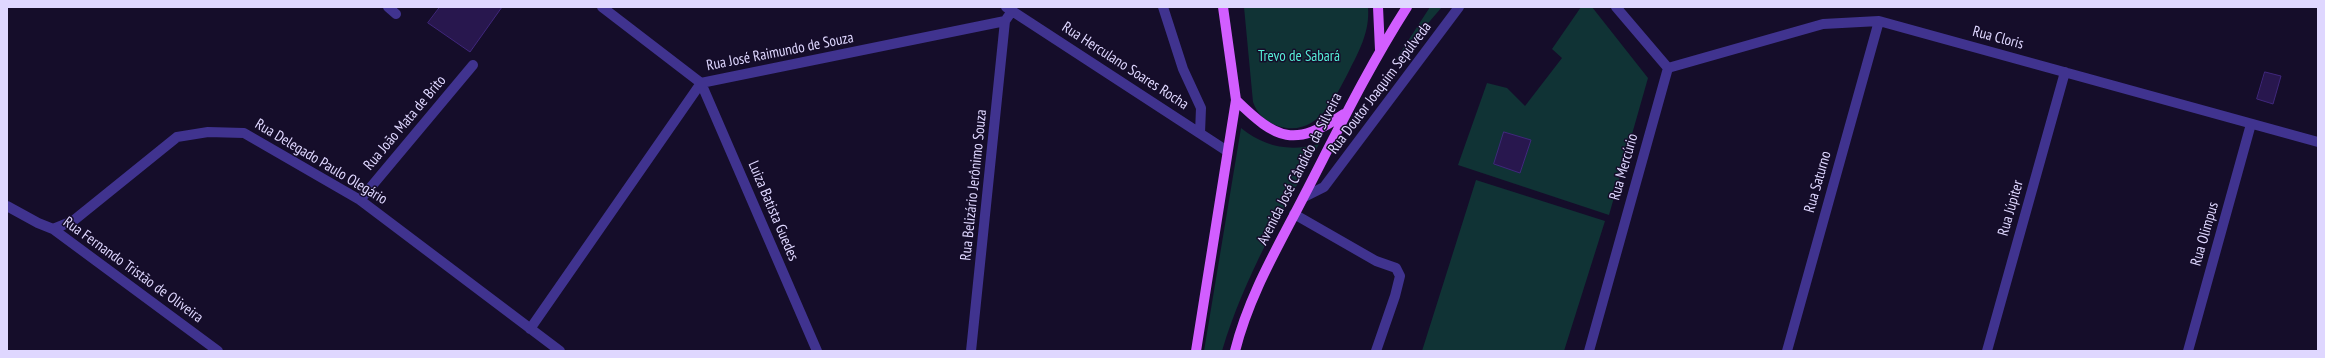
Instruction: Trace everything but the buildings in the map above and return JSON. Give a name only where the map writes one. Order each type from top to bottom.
[{"type":"main road","points":[[1196,351],[1236,100],[1223,7]]},
{"type":"main road","points":[[1378,7],[1380,50]]},
{"type":"main road","name":"Avenida José Cândido da Silveira","points":[[1235,351],[1242,321],[1264,273],[1346,113],[1380,50],[1407,7]]},
{"type":"main road","points":[[1236,100],[1257,120],[1276,133],[1297,136],[1321,130],[1346,113]]},
{"type":"street","points":[[388,7],[396,14]]},
{"type":"street","points":[[602,7],[701,83]]},
{"type":"street","points":[[1163,7],[1183,69],[1201,108],[1200,133]]},
{"type":"street","name":"Rua Doutor Joaquim Sepúlveda","points":[[1304,197],[1324,187],[1459,7]]},
{"type":"street","points":[[1616,7],[1668,68]]},
{"type":"street","points":[[1006,22],[1009,9]]},
{"type":"street","name":"Rua Herculano Soares Rocha","points":[[1009,9],[1227,151]]},
{"type":"street","name":"Rua Cloris","points":[[1668,68],[1823,24],[1879,21],[2318,142]]},
{"type":"street","name":"Rua Saturno","points":[[1787,351],[1879,21]]},
{"type":"street","name":"Rua José Raimundo de Souza","points":[[530,329],[701,83],[1006,22]]},
{"type":"street","name":"Rua Belizário Jerônimo Souza","points":[[970,351],[1006,22]]},
{"type":"street","name":"Rua João Mata de Brito","points":[[360,200],[473,65]]},
{"type":"street","name":"Rua Mercúrio","points":[[1589,351],[1668,68]]},
{"type":"street","name":"Rua Júpiter","points":[[1987,351],[2065,72]]},
{"type":"street","name":"Luiza Batista Guedes","points":[[701,83],[817,351]]},
{"type":"street","name":"Rua Olimpus","points":[[2188,351],[2251,124]]},
{"type":"street","name":"Rua Delegado Paulo Olegário","points":[[53,229],[73,222],[177,137],[208,132],[244,133],[360,200],[560,351]]},
{"type":"street","name":"Rua Fernando Tristão de Oliveira","points":[[7,206],[38,223],[53,229],[218,351]]},
{"type":"street","points":[[1294,214],[1376,261],[1396,268],[1400,276],[1395,296],[1376,351]]},
{"type":"green space","name":"Trevo de Sabará","points":[[1244,7],[1368,7],[1367,25],[1363,41],[1356,57],[1343,84],[1330,105],[1313,122],[1303,127],[1291,128],[1278,126],[1266,120],[1257,110],[1253,102]]},
{"type":"green space","points":[[1430,7],[1442,7],[1393,64]]},
{"type":"green space","points":[[1581,7],[1592,7],[1648,78],[1609,215],[1458,165],[1487,83],[1507,88],[1525,106],[1562,58],[1552,49]]},
{"type":"green space","points":[[1241,128],[1268,144],[1298,148],[1319,144],[1265,245],[1241,297],[1222,351],[1204,351]]},
{"type":"green space","points":[[1476,180],[1605,221],[1564,351],[1422,351]]}]
